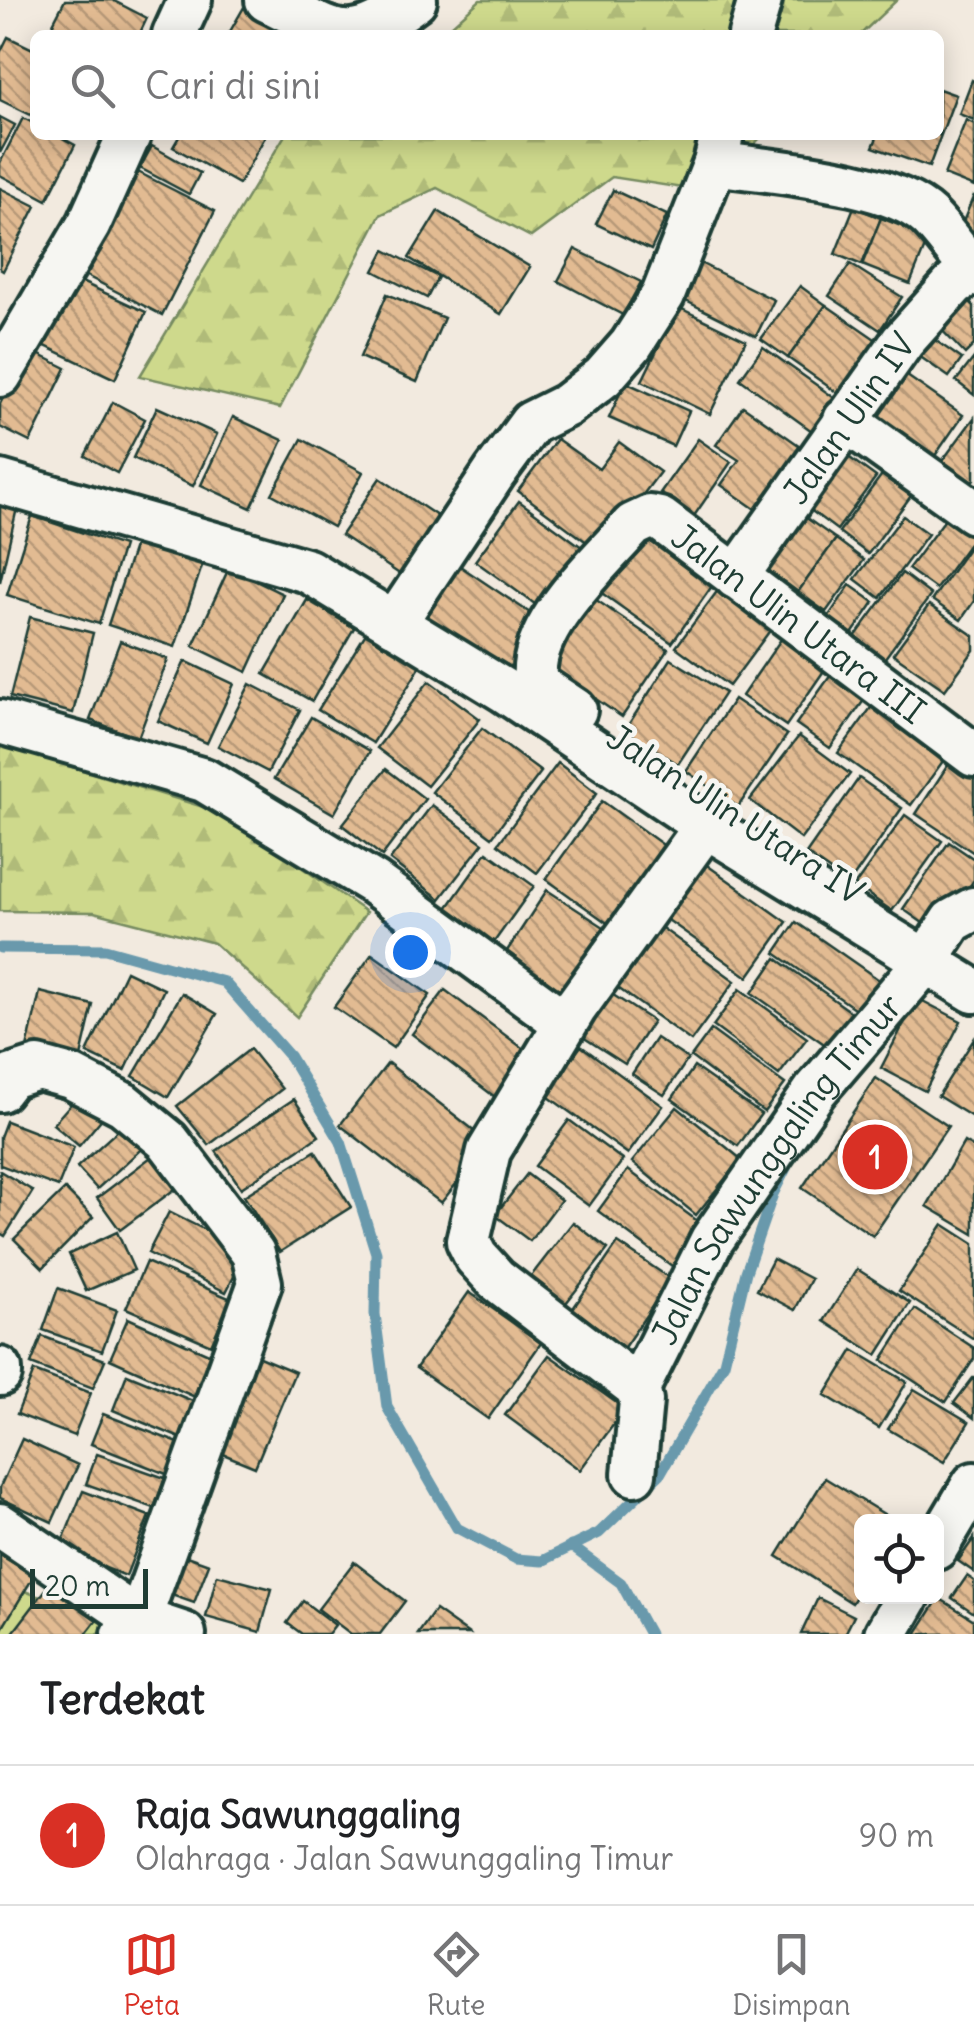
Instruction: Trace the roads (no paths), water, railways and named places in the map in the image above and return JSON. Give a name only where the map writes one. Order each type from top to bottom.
[{"type":"street","points":[[176,30],[190,0]]},
{"type":"street","points":[[267,0],[335,30]]},
{"type":"street","points":[[367,30],[383,24],[414,0]]},
{"type":"street","points":[[751,30],[760,0]]},
{"type":"street","points":[[0,375],[88,224],[127,140]]},
{"type":"street","points":[[394,624],[531,423],[567,404],[603,377],[630,345],[663,294],[718,149],[899,198],[930,218],[973,272]]},
{"type":"street","name":"Jalan Ulin IV","points":[[736,577],[903,341],[955,283],[973,272]]},
{"type":"street","points":[[844,420],[974,512]]},
{"type":"street","name":"Jalan Sawunggaling Timur","points":[[0,482],[308,571],[637,765],[706,826],[947,970],[815,1091],[712,1240],[638,1388],[634,1474]]},
{"type":"street","name":"Jalan Ulin Utara III","points":[[536,684],[532,667],[551,620],[633,525],[650,517],[660,519],[974,755]]},
{"type":"street","name":"Jalan Ulin Utara IV","points":[[536,684],[637,765],[947,970]]},
{"type":"street","points":[[0,722],[204,780],[374,883],[565,1024]]},
{"type":"street","name":"Jalan Sawunggaling Timur","points":[[638,1388],[496,1279],[476,1258],[468,1241],[489,1150],[565,1024],[706,826]]},
{"type":"street","points":[[947,970],[952,921],[974,908]]},
{"type":"street","points":[[0,1090],[10,1076],[38,1068],[71,1077],[123,1104],[168,1142],[253,1253],[260,1283],[158,1570],[130,1626]]},
{"type":"street","points":[[944,1535],[974,1484]]},
{"type":"street","points":[[0,1525],[130,1626],[184,1634]]},
{"type":"street","points":[[886,1634],[903,1604]]},
{"type":"waterway","points":[[0,948],[105,949],[224,982],[290,1057],[341,1142],[376,1253],[375,1314],[387,1407],[457,1528],[516,1559],[542,1561],[599,1533],[660,1474],[724,1363],[746,1272],[787,1166]]},
{"type":"waterway","points":[[571,1546],[621,1583],[649,1634]]},
{"type":"place","name":"Raja Sawunggaling","points":[[875,1157]]}]
